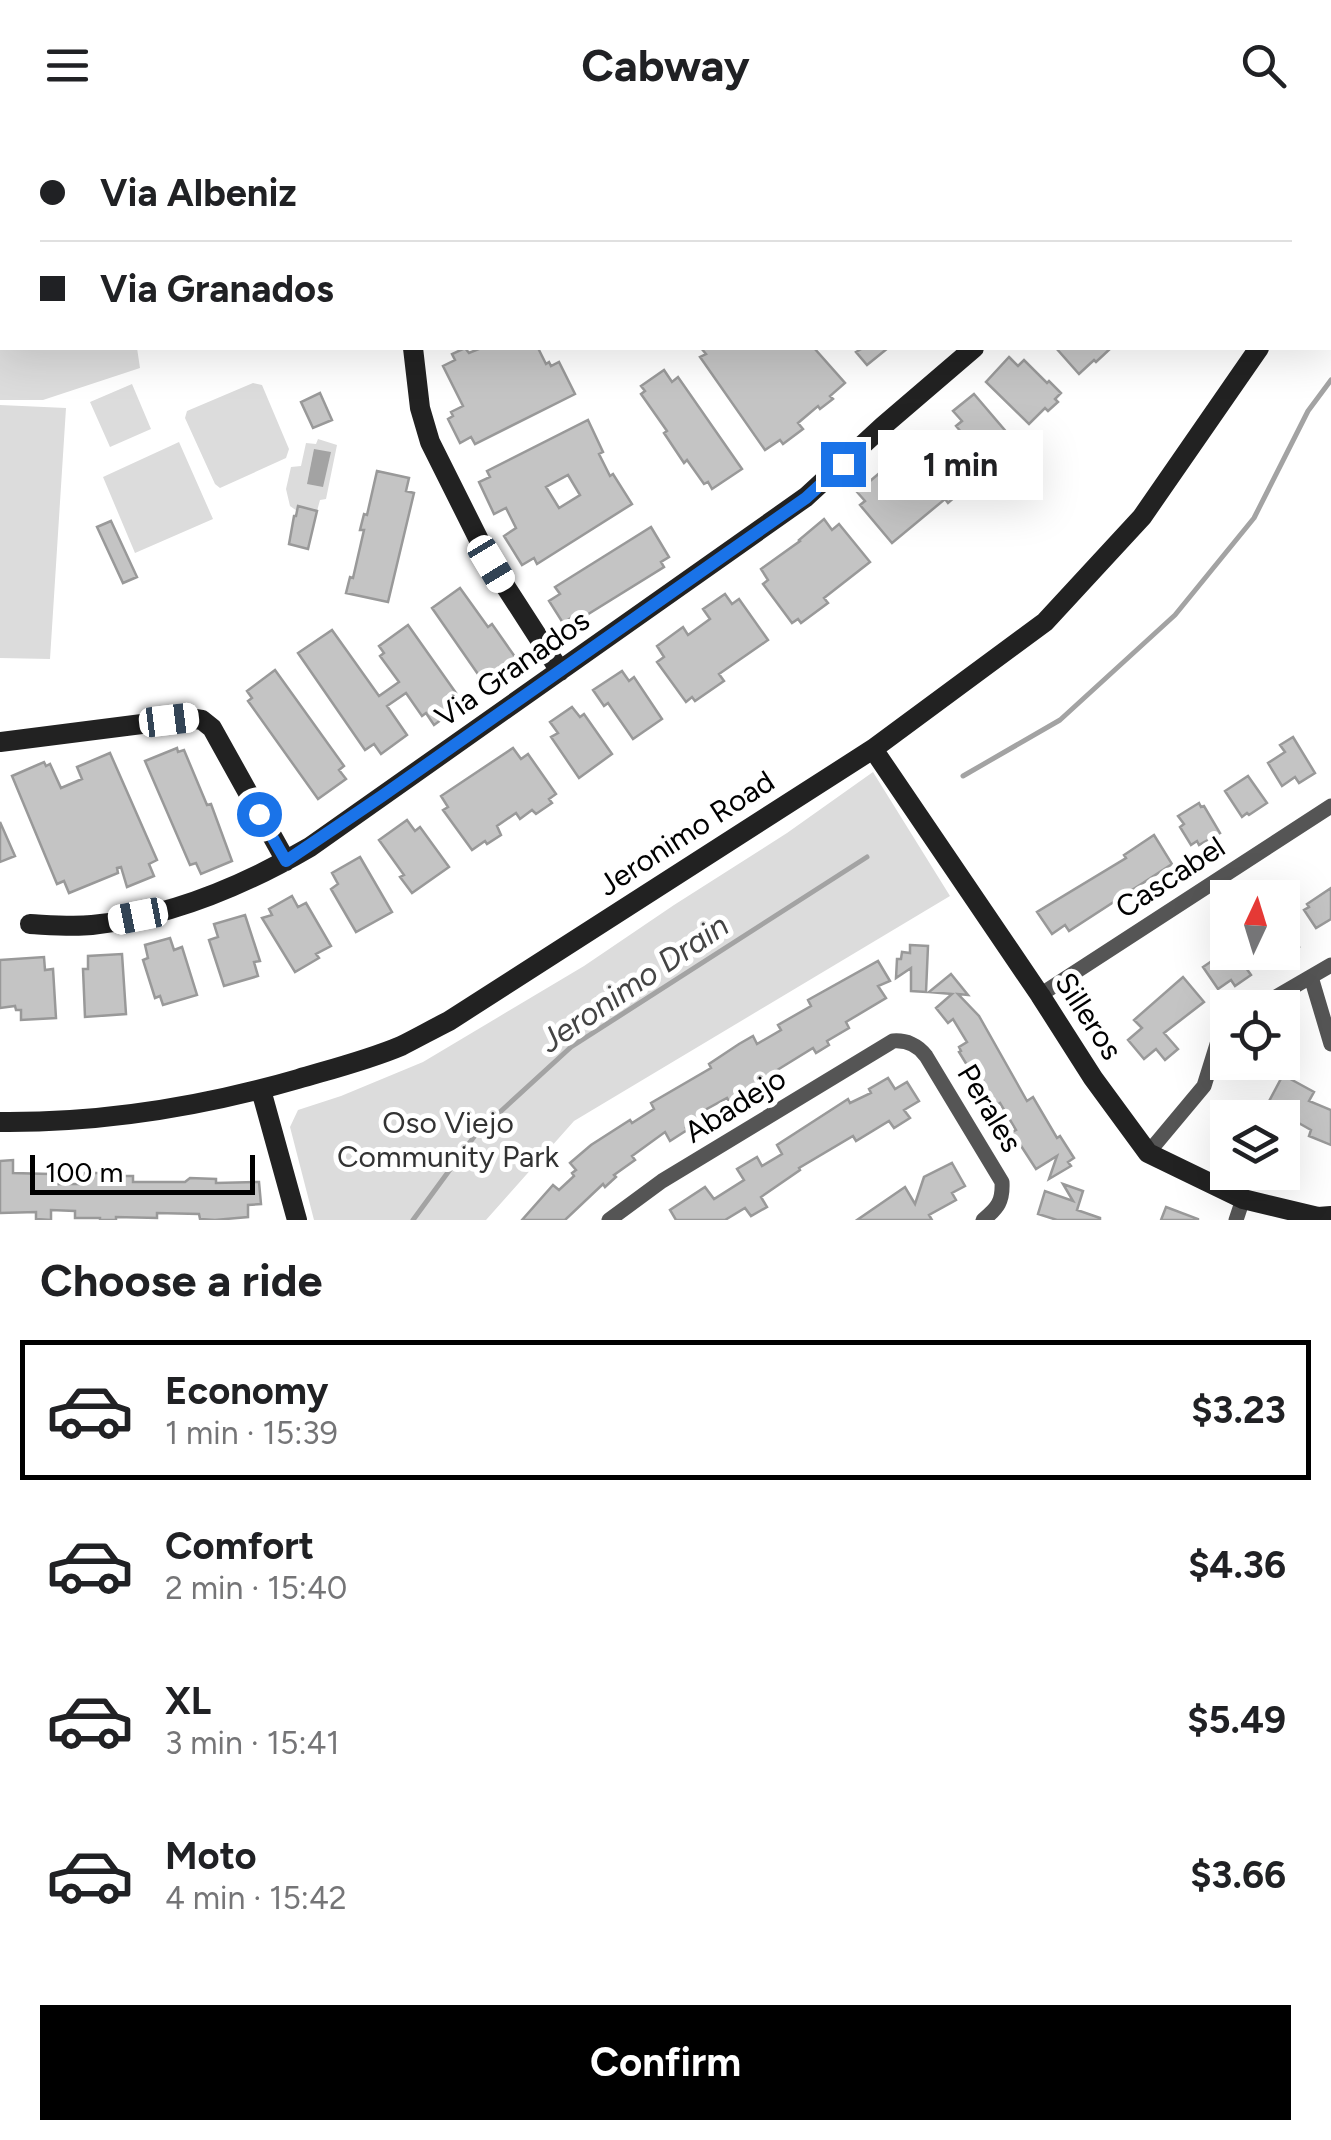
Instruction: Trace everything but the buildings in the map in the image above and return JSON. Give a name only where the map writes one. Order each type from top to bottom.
[{"type":"street","points":[[413,350],[420,408],[430,442],[491,564],[560,671]]},
{"type":"street","name":"Via Granados","points":[[30,924],[92,925],[184,905],[286,861],[806,498],[972,350]]},
{"type":"street","name":"Jeronimo Road","points":[[0,1122],[122,1116],[232,1097],[348,1065],[400,1046],[449,1021],[872,749],[1045,622],[1142,517],[1258,350]]},
{"type":"street","points":[[0,742],[189,718],[202,720],[212,728],[286,861]]},
{"type":"street","name":"Silleros","points":[[872,749],[1093,1078],[1148,1152],[1243,1199],[1318,1217],[1331,1216]]},
{"type":"street","name":"Cascabel","points":[[1040,995],[1331,806]]},
{"type":"street","points":[[1289,990],[1331,965]]},
{"type":"street","points":[[1311,978],[1331,1044]]},
{"type":"street","name":"Perales","points":[[893,1042],[901,1041],[921,1050],[1002,1182],[1002,1201],[983,1220]]},
{"type":"street","name":"Abadejo","points":[[609,1220],[662,1181],[893,1042]]},
{"type":"street","points":[[1148,1152],[1204,1086],[1210,1066]]},
{"type":"street","points":[[261,1090],[297,1220]]},
{"type":"street","points":[[1236,1220],[1243,1199]]},
{"type":"green space","points":[[0,350],[137,350],[140,368],[43,400],[0,400]]},
{"type":"green space","points":[[253,383],[262,385],[289,449],[286,458],[220,488],[185,418],[187,411]]},
{"type":"green space","points":[[132,384],[151,429],[110,447],[90,402]]},
{"type":"green space","points":[[0,405],[66,408],[50,659],[0,658]]},
{"type":"green space","points":[[318,439],[337,445],[326,499],[320,500],[317,511],[299,506],[297,511],[290,506],[286,489],[291,467],[301,466],[306,443],[316,444]]},
{"type":"green space","points":[[179,442],[213,519],[135,553],[103,477]]},
{"type":"green space","name":"Oso Viejo Community Park","points":[[873,772],[950,896],[574,1121],[486,1220],[314,1220],[290,1127],[298,1110],[423,1062],[584,966]]},
{"type":"shaded area","points":[[314,449],[331,452],[323,487],[307,484]]},
{"type":"waterway","name":"Jeronimo Drain","points":[[963,776],[1060,720],[1175,615],[1254,518],[1308,411],[1331,380]]},
{"type":"waterway","name":"Jeronimo Drain","points":[[413,1220],[476,1134],[571,1047],[867,857]]},
{"type":"route","points":[[259,814],[286,861],[806,498],[843,464]]}]
